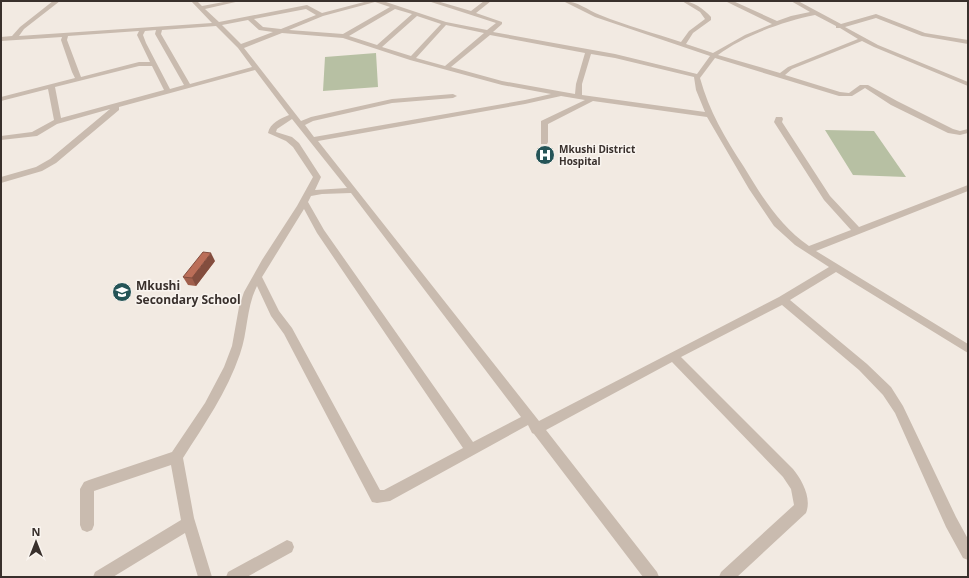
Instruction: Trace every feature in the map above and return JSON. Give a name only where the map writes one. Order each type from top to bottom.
[{"type":"street","points":[[14,38],[22,28],[57,1]]},
{"type":"street","points":[[199,3],[236,1]]},
{"type":"street","points":[[240,47],[321,15],[374,1]]},
{"type":"street","points":[[377,1],[445,23],[589,51],[698,76]]},
{"type":"street","points":[[431,1],[500,22],[446,68]]},
{"type":"street","points":[[472,13],[488,1]]},
{"type":"street","points":[[566,1],[582,7],[597,16],[683,43],[714,56],[744,64],[822,90],[850,95],[862,86],[866,86],[894,103],[951,131],[960,133],[968,131]]},
{"type":"street","points":[[683,43],[691,32],[708,20],[708,17],[702,11],[684,1]]},
{"type":"street","points":[[728,1],[778,24]]},
{"type":"street","points":[[794,1],[838,27],[862,39],[968,84]]},
{"type":"street","points":[[199,3],[240,47],[296,120],[345,179],[380,227],[652,577]]},
{"type":"street","points":[[344,36],[396,6]]},
{"type":"street","points":[[1,39],[219,24],[307,7],[321,15]]},
{"type":"street","points":[[814,13],[793,17],[748,36],[714,56],[698,76],[699,87],[711,115],[728,147],[774,220],[790,236],[808,250],[968,350]]},
{"type":"street","points":[[378,47],[416,14]]},
{"type":"street","points":[[838,27],[876,16],[924,35],[968,42]]},
{"type":"street","points":[[249,18],[261,29],[344,36],[412,59],[502,83],[563,93],[592,100],[711,115]]},
{"type":"street","points":[[412,59],[445,23]]},
{"type":"street","points":[[159,28],[158,34],[188,86]]},
{"type":"street","points":[[143,29],[141,38],[168,91]]},
{"type":"street","points":[[65,34],[64,40],[75,72],[80,80]]},
{"type":"street","points":[[780,76],[790,68],[862,39]]},
{"type":"street","points":[[578,96],[589,51]]},
{"type":"street","points":[[1,100],[139,64],[154,64]]},
{"type":"street","points":[[1,138],[34,134],[58,121],[256,68]]},
{"type":"street","points":[[51,87],[58,121]]},
{"type":"street","points":[[312,140],[525,102],[563,93]]},
{"type":"street","points":[[87,525],[87,489],[89,486],[176,457],[226,375],[236,353],[248,294],[257,277],[307,198],[317,175],[296,144],[289,139],[272,133],[271,131],[278,123],[310,119],[392,101],[453,96]]},
{"type":"street","points":[[544,142],[544,123],[592,100]]},
{"type":"street","points":[[1,180],[39,168],[53,161],[106,115],[125,103]]},
{"type":"street","points":[[779,119],[778,122],[827,198],[857,231]]},
{"type":"street","points":[[307,198],[345,179]]},
{"type":"street","points":[[808,250],[968,188]]},
{"type":"street","points":[[322,191],[353,190]]},
{"type":"street","points":[[307,198],[320,231],[471,449]]},
{"type":"street","points":[[257,277],[275,313],[288,331],[314,383],[377,496],[384,496],[471,449],[532,424],[673,356],[784,300],[837,267]]},
{"type":"street","points":[[784,300],[863,368],[887,391],[899,410],[951,522],[968,553]]},
{"type":"street","points":[[673,356],[788,472],[796,482],[800,493],[801,508],[726,577]]},
{"type":"street","points":[[176,457],[188,523],[206,577]]},
{"type":"street","points":[[100,577],[188,523]]},
{"type":"street","points":[[233,577],[287,547]]},
{"type":"green space","points":[[376,53],[378,87],[323,91],[325,57]]},
{"type":"green space","points":[[825,130],[874,131],[906,177],[853,175]]},
{"type":"building","points":[[203,252],[211,253],[192,278],[183,277]]},
{"type":"place","name":"Mkushi District Hospital","points":[[545,155]]},
{"type":"place","name":"Mkushi Secondary School","points":[[122,292]]}]
